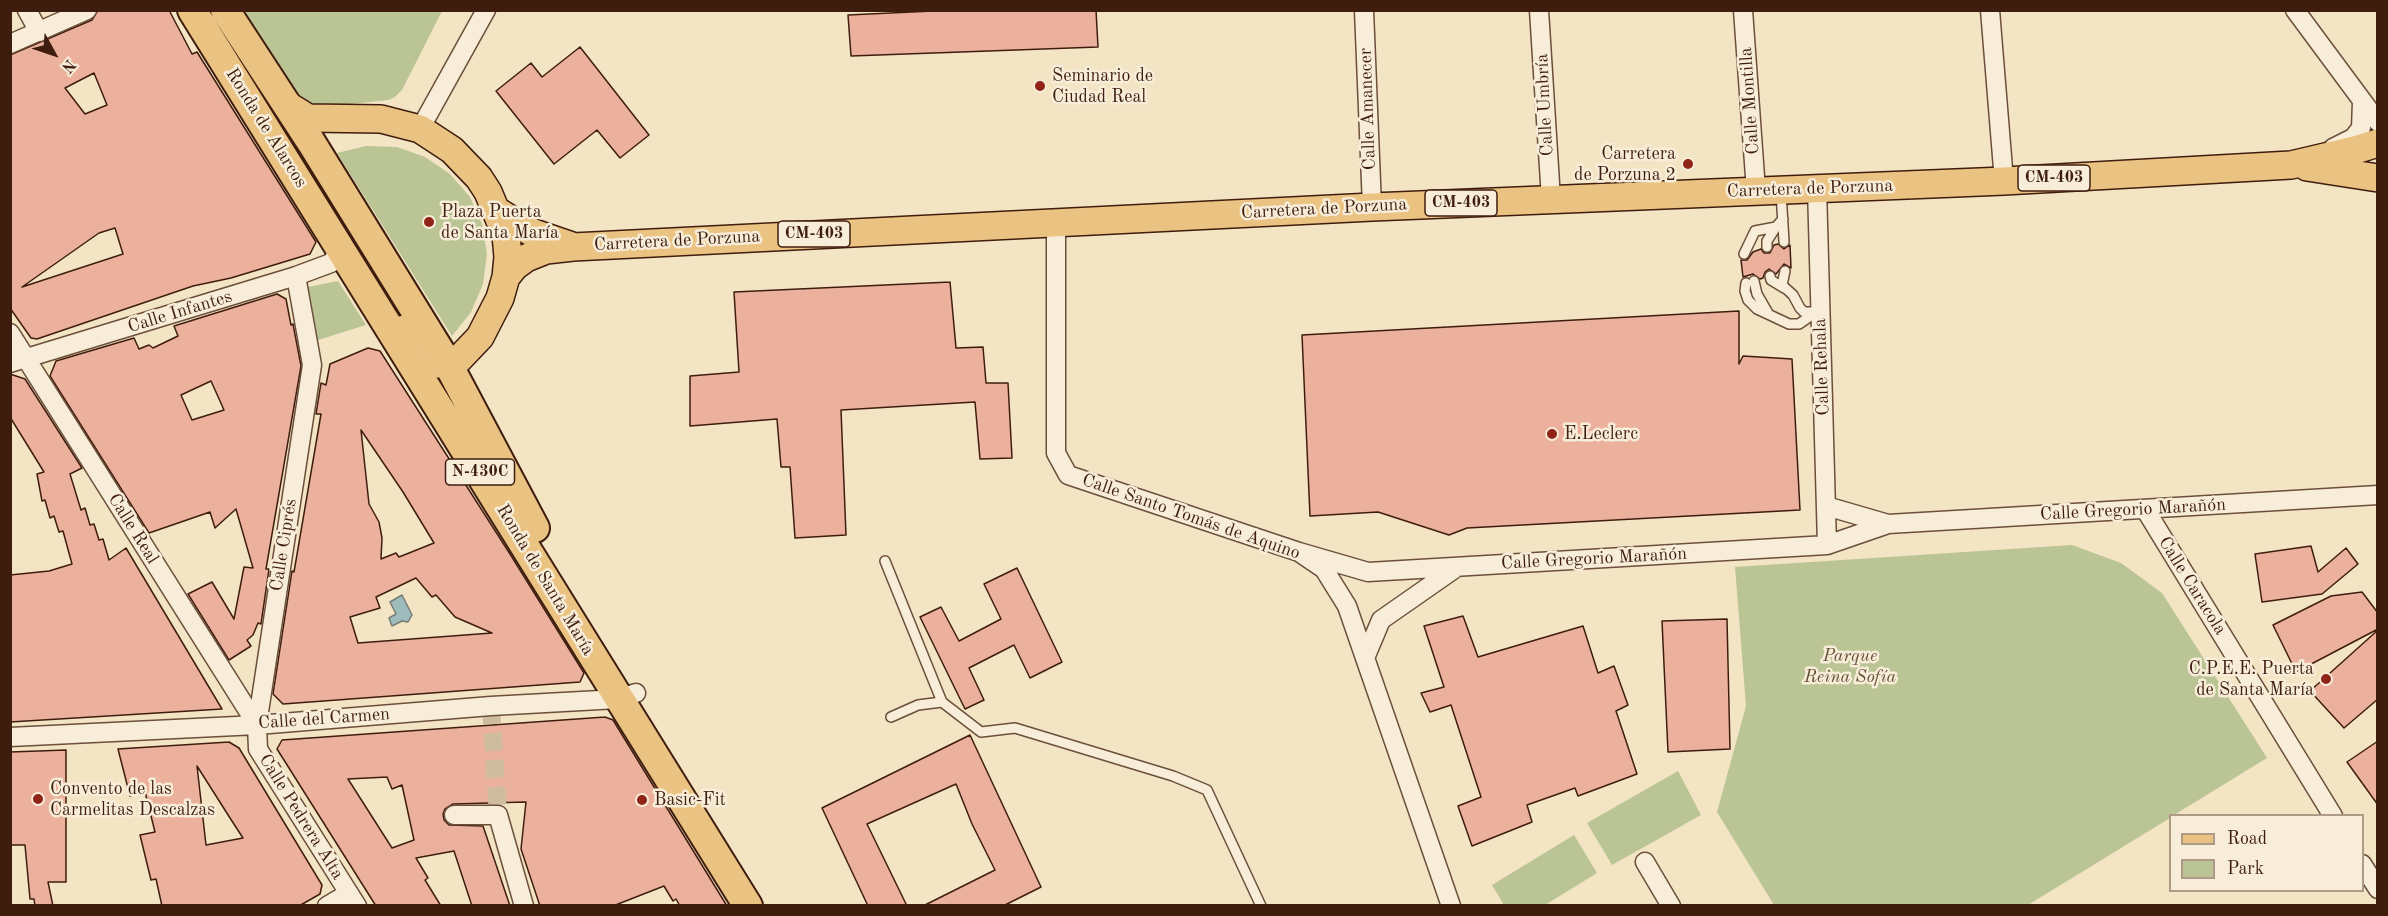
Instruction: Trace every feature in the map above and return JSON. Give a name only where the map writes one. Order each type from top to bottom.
[{"type":"highway","name":"Ronda de Alarcos","points":[[192,10],[338,247]]},
{"type":"highway","name":"Ronda de Alarcos","points":[[225,10],[287,105]]},
{"type":"highway","name":"N-430C","points":[[287,105],[448,364]]},
{"type":"highway","name":"Ronda de Santa María","points":[[338,247],[627,696]]},
{"type":"highway","name":"Ronda de Santa María","points":[[448,364],[627,696]]},
{"type":"highway","name":"N-430C","points":[[627,696],[748,906]]},
{"type":"highway","name":"N-430C","points":[[627,696],[767,906]]},
{"type":"main road","points":[[287,105],[308,118],[381,119],[420,129],[452,150],[479,177],[497,211],[506,235],[508,257],[506,277],[495,309],[480,337],[469,371],[468,402]]},
{"type":"main road","points":[[297,178],[298,165],[317,135],[338,125],[359,120]]},
{"type":"main road","name":"Carretera de Porzuna","points":[[506,277],[526,258],[546,250],[573,247],[1372,207],[2004,181],[2299,163],[2378,143]]},
{"type":"main road","name":"Carretera de Porzuna","points":[[2299,163],[2378,178]]},
{"type":"main road","points":[[497,211],[531,232],[573,247]]},
{"type":"main road","points":[[338,247],[353,256],[365,270],[426,360],[437,364],[448,364],[459,359],[480,337]]},
{"type":"street","points":[[27,10],[39,32]]},
{"type":"street","points":[[10,44],[87,10]]},
{"type":"street","points":[[420,129],[486,10]]},
{"type":"street","name":"Calle Amanecer","points":[[1364,10],[1372,207]]},
{"type":"street","name":"Calle Umbría","points":[[1539,10],[1551,199]]},
{"type":"street","name":"Calle Montilla","points":[[1743,10],[1769,190]]},
{"type":"street","points":[[1990,10],[2004,181]]},
{"type":"street","points":[[2295,10],[2378,122]]},
{"type":"street","points":[[2299,163],[2353,138],[2361,128],[2362,102]]},
{"type":"street","name":"Calle Rehala","points":[[1817,188],[1818,310],[1827,545]]},
{"type":"street","name":"Calle Santo Tomás de Aquino","points":[[1056,222],[1056,453],[1068,475],[1299,552],[1324,569],[1347,606],[1451,906]]},
{"type":"street","name":"Calle Infantes","points":[[18,361],[296,276],[331,263],[338,247]]},
{"type":"street","name":"Calle Ciprés","points":[[256,725],[312,365],[296,276]]},
{"type":"street","name":"Calle Real","points":[[10,333],[18,361],[256,725]]},
{"type":"street","name":"Calle Gregorio Marañón","points":[[1299,552],[1368,572],[1827,545],[1888,524],[2378,495]]},
{"type":"street","name":"Calle Gregorio Marañón","points":[[1826,506],[1888,524]]},
{"type":"street","name":"Calle Caracola","points":[[2145,509],[2331,814]]},
{"type":"street","points":[[1365,658],[1381,620],[1457,567]]},
{"type":"street","name":"Calle del Carmen","points":[[10,736],[256,725],[627,696]]},
{"type":"street","name":"Calle Pedrera Alta","points":[[256,725],[258,749],[353,899]]},
{"type":"street","points":[[454,815],[498,814],[524,906]]},
{"type":"street","points":[[1645,862],[1671,906]]},
{"type":"street","points":[[2364,867],[2378,889]]},
{"type":"street","points":[[327,906],[353,899]]},
{"type":"lane","points":[[1769,190],[1783,219],[1784,242]]},
{"type":"lane","points":[[1767,247],[1767,241],[1783,219]]},
{"type":"lane","points":[[1748,250],[1755,231],[1776,227]]},
{"type":"lane","points":[[1784,288],[1782,285],[1785,271]]},
{"type":"lane","points":[[1770,276],[1771,280],[1793,294],[1804,312],[1818,310]]},
{"type":"lane","points":[[1750,282],[1745,291],[1748,300],[1757,309],[1789,324],[1798,324],[1818,310]]},
{"type":"lane","points":[[885,561],[942,702],[981,732],[1015,728],[1173,776],[1207,790],[1261,906]]},
{"type":"lane","points":[[891,717],[918,705],[942,702]]},
{"type":"green space","points":[[236,11],[442,11],[402,90],[395,97],[388,100],[322,107],[302,104]]},
{"type":"green space","points":[[366,146],[397,147],[425,157],[450,174],[470,197],[482,224],[487,254],[483,284],[471,312],[452,336],[337,153]]},
{"type":"green space","points":[[338,281],[366,325],[318,340],[308,287]]},
{"type":"green space","name":"Parque Reina Sofía","points":[[2072,545],[2121,563],[2162,593],[2267,758],[2176,814],[2169,814],[2169,819],[2028,905],[1774,905],[1717,812],[1746,706],[1735,567]]},
{"type":"green space","points":[[1678,771],[1701,815],[1612,865],[1587,823]]},
{"type":"green space","points":[[1574,835],[1597,873],[1545,905],[1504,905],[1492,885]]},
{"type":"water","points":[[402,595],[412,615],[408,622],[402,621],[392,626],[389,618],[396,614],[390,602]]},
{"type":"building","points":[[98,10],[169,10],[192,54],[197,52],[316,242],[310,254],[231,278],[193,286],[37,339],[31,338],[10,308],[10,55],[92,20]],"holes":[[[94,73],[107,105],[85,114],[65,88]],[[115,228],[123,254],[22,287],[99,233]]]},
{"type":"building","points":[[954,10],[1096,10],[1098,47],[851,56],[848,15]]},
{"type":"building","points":[[580,47],[649,135],[620,158],[597,130],[554,164],[496,91],[531,63],[542,77]]},
{"type":"building","points":[[1778,244],[1784,249],[1790,245],[1791,268],[1784,264],[1776,274],[1769,269],[1760,279],[1753,274],[1743,277],[1741,260],[1747,260],[1753,252],[1761,249],[1764,253],[1770,253],[1774,245]]},
{"type":"building","points":[[950,282],[956,348],[983,347],[986,383],[1008,383],[1012,458],[980,459],[975,402],[841,410],[846,535],[795,538],[790,467],[781,467],[777,419],[690,426],[690,376],[739,372],[734,292]]},
{"type":"building","points":[[277,294],[286,299],[301,366],[266,569],[269,569],[261,624],[258,623],[253,635],[247,640],[251,646],[229,660],[188,594],[212,582],[234,619],[244,567],[253,568],[236,509],[215,528],[210,512],[149,533],[50,376],[56,361],[134,338],[139,349],[149,345],[153,348],[178,336],[174,326]],"holes":[[[211,381],[224,410],[192,420],[181,395]]]},
{"type":"building","name":"E.Leclerc","points":[[1739,311],[1739,364],[1743,356],[1792,359],[1800,510],[1467,528],[1449,535],[1378,512],[1310,516],[1302,335]]},
{"type":"building","points":[[368,348],[380,351],[584,673],[580,682],[283,704],[273,694],[292,571],[294,572],[321,414],[316,414],[321,383],[326,385],[330,364]],"holes":[[[361,430],[403,492],[434,543],[399,557],[396,553],[381,559],[382,538],[379,522],[369,504]],[[416,578],[432,597],[436,595],[455,617],[492,633],[358,643],[350,617],[380,608],[376,597]]]},
{"type":"building","points":[[10,374],[25,379],[82,468],[70,474],[81,510],[85,508],[90,525],[94,524],[99,540],[103,539],[109,560],[126,548],[222,709],[10,722],[10,575],[49,571],[72,564],[63,531],[59,532],[54,516],[50,518],[45,500],[42,501],[37,474],[44,472],[10,417]]},
{"type":"building","points":[[2311,546],[2318,572],[2346,548],[2358,564],[2322,594],[2262,602],[2255,554]]},
{"type":"building","points":[[1017,568],[1062,662],[1030,678],[1014,645],[969,668],[984,700],[965,709],[920,617],[941,607],[959,641],[1001,619],[984,584]]},
{"type":"building","points":[[2362,592],[2378,613],[2378,629],[2296,672],[2273,625],[2331,596]]},
{"type":"building","points":[[1463,616],[1478,657],[1583,626],[1598,673],[1614,666],[1628,705],[1616,711],[1637,774],[1578,796],[1575,788],[1527,805],[1532,822],[1472,846],[1458,806],[1481,797],[1451,705],[1430,712],[1421,693],[1444,687],[1424,626]]},
{"type":"building","points":[[1727,619],[1730,749],[1668,752],[1662,621]]},
{"type":"building","points":[[2378,630],[2378,699],[2344,728],[2310,691]]},
{"type":"building","points":[[605,717],[613,720],[727,906],[680,906],[676,899],[673,901],[664,886],[613,906],[540,906],[521,849],[526,802],[453,804],[445,809],[443,814],[444,820],[449,825],[483,826],[510,906],[472,906],[454,851],[416,858],[428,878],[425,880],[441,906],[376,906],[277,749],[282,740]],"holes":[[[387,777],[392,789],[402,785],[414,840],[392,848],[348,779]]]},
{"type":"building","points":[[970,735],[1041,887],[1003,906],[923,906],[995,870],[972,824],[956,784],[867,824],[907,906],[868,906],[822,808]]},
{"type":"building","points":[[2378,741],[2378,805],[2347,762]]},
{"type":"building","points":[[229,742],[239,748],[322,885],[320,894],[299,906],[162,906],[156,879],[151,880],[140,835],[155,832],[145,792],[130,796],[118,749]],"holes":[[[197,766],[243,838],[206,845]]]},
{"type":"building","name":"Convento de las Carmelitas Descalzas","points":[[66,750],[66,882],[48,882],[53,906],[35,906],[34,899],[30,899],[25,845],[10,845],[10,752]]},
{"type":"tunnel","points":[[491,706],[498,815]]},
{"type":"place","name":"Seminario de Ciudad Real","points":[[1040,86]]},
{"type":"place","name":"Carretera de Porzuna 2","points":[[1688,164]]},
{"type":"place","name":"Plaza Puerta de Santa María","points":[[429,222]]},
{"type":"place","name":"E.Leclerc","points":[[1552,434]]},
{"type":"place","name":"C.P.E.E. Puerta de Santa María","points":[[2326,679]]},
{"type":"place","name":"Convento de las Carmelitas Descalzas","points":[[38,799]]},
{"type":"place","name":"Basic-Fit","points":[[642,800]]}]
